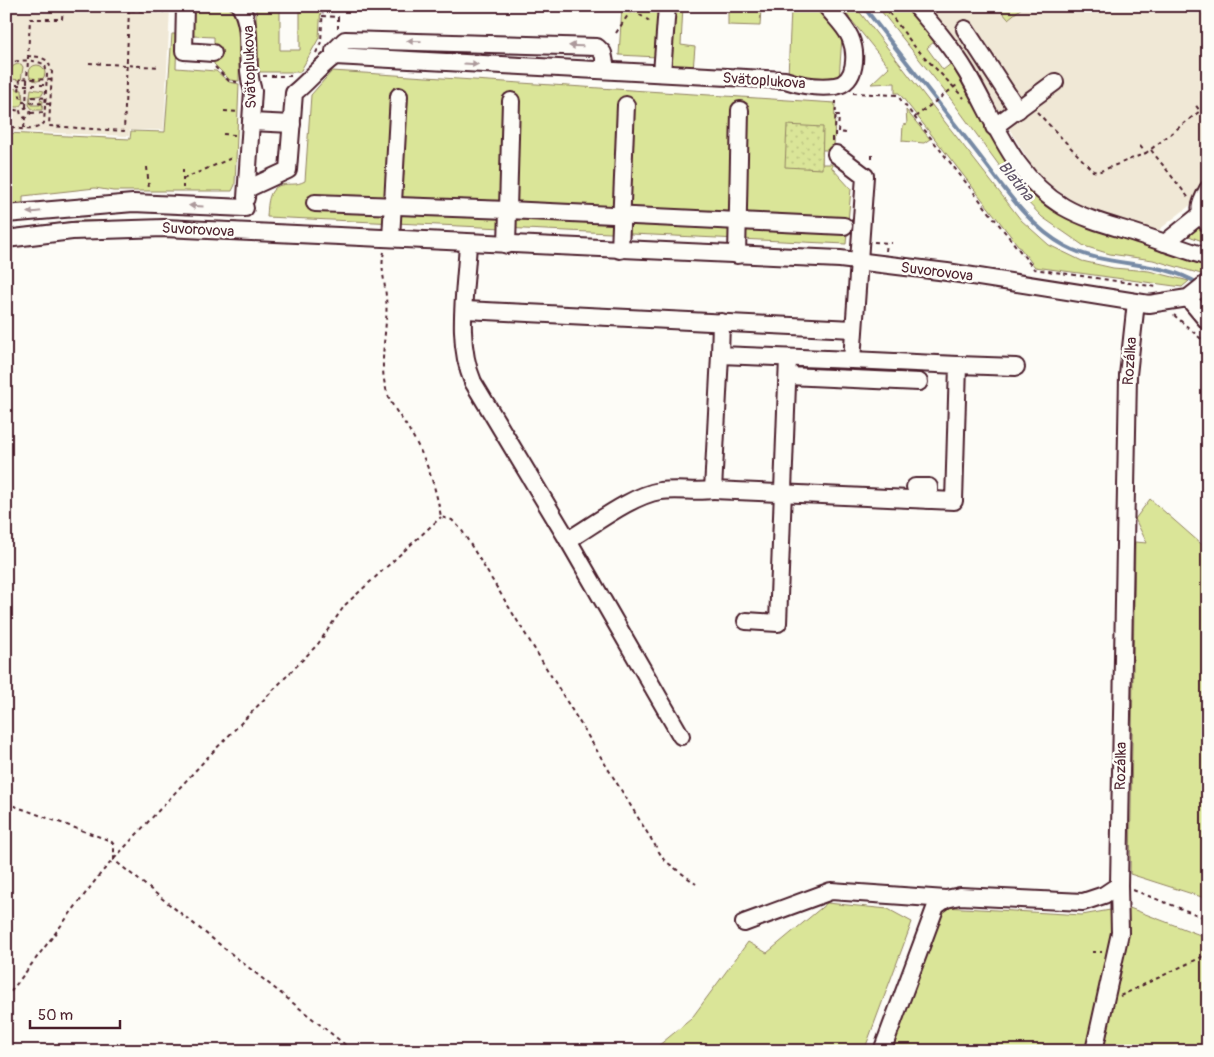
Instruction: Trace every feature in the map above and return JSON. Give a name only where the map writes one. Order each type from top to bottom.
[{"type":"street","points":[[185,6],[184,51],[214,60]]},
{"type":"street","name":"Svätoplukova","points":[[240,6],[248,18],[245,79],[253,91],[246,117],[247,190],[244,232]]},
{"type":"street","points":[[662,74],[667,6]]},
{"type":"street","points":[[826,6],[850,36],[856,62],[849,77],[837,86]]},
{"type":"street","points":[[916,6],[948,43],[968,76],[994,127],[1014,159],[1036,184],[1063,206],[1086,218],[1208,257]]},
{"type":"street","points":[[965,28],[1023,106]]},
{"type":"street","points":[[247,190],[288,170],[294,93],[309,81],[320,66],[335,56],[334,51],[346,40],[597,47],[604,53],[605,63],[599,70]]},
{"type":"street","name":"Svätoplukova","points":[[335,56],[785,80],[796,84],[837,86]]},
{"type":"street","points":[[994,127],[1055,82]]},
{"type":"street","points":[[389,238],[394,206],[398,96]]},
{"type":"street","points":[[507,245],[510,101]]},
{"type":"street","points":[[620,250],[626,105]]},
{"type":"street","points":[[737,255],[740,110]]},
{"type":"street","points":[[246,117],[292,124]]},
{"type":"street","points":[[834,149],[864,176],[852,360]]},
{"type":"street","points":[[1165,243],[1200,214],[1199,207],[1208,189]]},
{"type":"street","points":[[6,214],[132,203],[245,208]]},
{"type":"street","points":[[315,203],[844,226]]},
{"type":"street","name":"Suvorovova","points":[[6,239],[121,228],[389,238],[507,245],[840,259],[947,272],[1136,302],[1164,303],[1197,291]]},
{"type":"street","points":[[468,243],[463,349],[473,382],[568,540],[681,736]]},
{"type":"street","points":[[1197,291],[1208,322]]},
{"type":"street","name":"Rozálka","points":[[1094,1051],[1120,933],[1123,886],[1128,375],[1136,302]]},
{"type":"street","points":[[465,310],[853,329]]},
{"type":"street","points":[[713,490],[721,322]]},
{"type":"street","points":[[720,355],[1016,367]]},
{"type":"street","points":[[746,621],[778,623],[788,358]]},
{"type":"street","points":[[568,540],[651,493],[713,490],[954,501],[958,365]]},
{"type":"street","points":[[788,376],[919,382]]},
{"type":"street","points":[[915,487],[930,487],[929,500]]},
{"type":"street","points":[[744,923],[831,891],[946,899],[960,896],[1083,902],[1123,886]]},
{"type":"street","points":[[882,1051],[936,906],[946,899]]},
{"type":"path","points":[[626,6],[654,24]]},
{"type":"path","points":[[616,32],[634,6]]},
{"type":"path","points":[[884,6],[915,47],[953,88]]},
{"type":"path","points":[[31,112],[26,106],[30,19],[62,19],[63,7],[164,12]]},
{"type":"path","points":[[300,8],[323,7],[321,42],[314,57]]},
{"type":"path","points":[[28,56],[40,57],[48,61],[51,80],[49,126],[124,132],[129,10]]},
{"type":"path","points":[[322,16],[338,17],[338,33]]},
{"type":"path","points":[[214,60],[229,82],[245,79],[294,76]]},
{"type":"path","points":[[6,123],[12,127],[41,127],[44,124],[46,112],[47,79],[45,65],[28,61],[15,61],[9,66],[6,107],[20,112],[21,116],[25,118]]},
{"type":"path","points":[[89,63],[160,67]]},
{"type":"path","points":[[50,104],[22,102],[20,78],[51,80]]},
{"type":"path","points":[[8,85],[47,86]]},
{"type":"path","points":[[834,149],[832,136],[835,136],[837,86]]},
{"type":"path","points":[[837,86],[841,92],[897,95],[1034,269],[1160,288]]},
{"type":"path","points":[[915,117],[949,91]]},
{"type":"path","points":[[32,97],[46,98]]},
{"type":"path","points":[[1023,106],[1093,171],[1098,172],[1151,150],[1200,111],[1194,103]]},
{"type":"path","points":[[20,112],[26,106]]},
{"type":"path","points":[[224,111],[246,117]]},
{"type":"path","points":[[24,128],[25,118],[31,112],[46,112]]},
{"type":"path","points":[[836,115],[839,115],[838,132],[846,133]]},
{"type":"path","points":[[223,134],[240,135]]},
{"type":"path","points":[[1140,146],[1146,153]]},
{"type":"path","points":[[1151,150],[1200,214]]},
{"type":"path","points":[[872,153],[872,159]]},
{"type":"path","points":[[183,179],[239,155]]},
{"type":"path","points":[[147,167],[149,189]]},
{"type":"path","points":[[183,168],[184,188]]},
{"type":"path","points":[[389,238],[382,260],[386,296],[383,370],[385,386],[389,399],[409,430],[431,472],[441,518]]},
{"type":"path","points":[[866,242],[892,243]]},
{"type":"path","points":[[886,252],[887,242]]},
{"type":"path","points":[[1170,314],[1176,316],[1208,344]]},
{"type":"path","points":[[6,998],[101,873],[207,758],[318,644],[345,605],[441,518]]},
{"type":"path","points":[[441,518],[452,520],[461,529],[664,860],[696,884]]},
{"type":"path","points":[[6,803],[106,838],[114,845],[114,860]]},
{"type":"path","points":[[114,860],[353,1051]]},
{"type":"path","points":[[1123,886],[1208,919]]},
{"type":"path","points":[[1104,1004],[1208,954]]},
{"type":"shaded area","points":[[50,6],[170,8],[164,130],[130,130],[129,136],[6,131],[7,11],[49,13]]},
{"type":"shaded area","points":[[934,6],[1208,6],[1208,177],[1193,203],[1155,233],[1080,206],[1053,187],[1035,171],[966,58],[929,10]]},
{"type":"green space","points":[[193,6],[227,6],[240,20],[239,81],[230,80],[214,64],[214,37],[193,36]]},
{"type":"green space","points":[[256,6],[280,6],[280,50],[300,50],[300,6],[321,6],[319,38],[300,72],[257,72]]},
{"type":"green space","points":[[622,6],[662,6],[657,57],[619,55]]},
{"type":"green space","points":[[674,6],[683,6],[681,45],[695,47],[693,70],[671,67],[669,64]]},
{"type":"green space","points":[[728,6],[818,6],[842,36],[839,80],[836,83],[788,76],[791,9],[761,7],[760,26],[728,25]]},
{"type":"green space","points":[[840,6],[855,6],[1021,220],[1049,245],[1082,261],[1113,268],[1149,271],[1189,281],[1182,287],[1035,267],[899,93],[895,93],[895,83],[871,84],[889,67]]},
{"type":"green space","points":[[877,6],[911,6],[936,40],[927,48],[943,70],[952,63],[975,100],[986,124],[1089,226],[1111,235],[1206,264],[1207,269],[1201,274],[1153,260],[1110,254],[1084,246],[1042,217],[1020,194],[950,98]]},
{"type":"green space","points":[[997,6],[1024,6],[1008,19]]},
{"type":"green space","points":[[172,34],[177,34],[176,68],[216,71],[229,82],[239,84],[235,185],[232,191],[113,191],[95,188],[23,196],[23,207],[6,208],[6,133],[130,139],[131,131],[165,132]]},
{"type":"green space","points":[[21,64],[23,67],[21,80],[10,79],[11,68]]},
{"type":"green space","points":[[34,65],[40,65],[45,70],[43,79],[34,81],[29,76],[29,70]]},
{"type":"green space","points":[[332,71],[835,103],[834,150],[822,150],[822,164],[832,164],[832,168],[851,189],[846,244],[267,217],[269,198],[276,187],[305,181],[311,95]]},
{"type":"green space","points":[[12,88],[22,90],[23,102],[19,107],[11,107]]},
{"type":"green space","points":[[31,89],[44,91],[42,95],[30,97]]},
{"type":"green space","points":[[30,97],[32,105],[40,105],[40,100],[43,101],[42,110],[33,110],[29,105]]},
{"type":"green space","points":[[906,110],[930,139],[924,143],[902,141],[903,125],[907,124]]},
{"type":"green space","points":[[787,125],[823,127],[822,169],[785,167]]},
{"type":"green space","points":[[162,220],[237,222],[234,225],[6,234],[6,230],[76,221]]},
{"type":"green space","points":[[1197,224],[1208,231],[1208,243],[1186,235]]},
{"type":"green space","points":[[1150,499],[1208,550],[1208,899],[1130,874],[1135,542],[1147,543],[1135,519]]},
{"type":"green space","points":[[827,903],[888,909],[912,922],[864,1051],[652,1051],[691,1019],[748,942],[767,953]]},
{"type":"green space","points":[[945,907],[1082,915],[1127,907],[1208,938],[1208,1051],[890,1051]]},
{"type":"waterway","name":"Blatina","points":[[863,6],[1005,190],[1038,227],[1065,246],[1081,253],[1098,258],[1167,270],[1199,284]]}]
